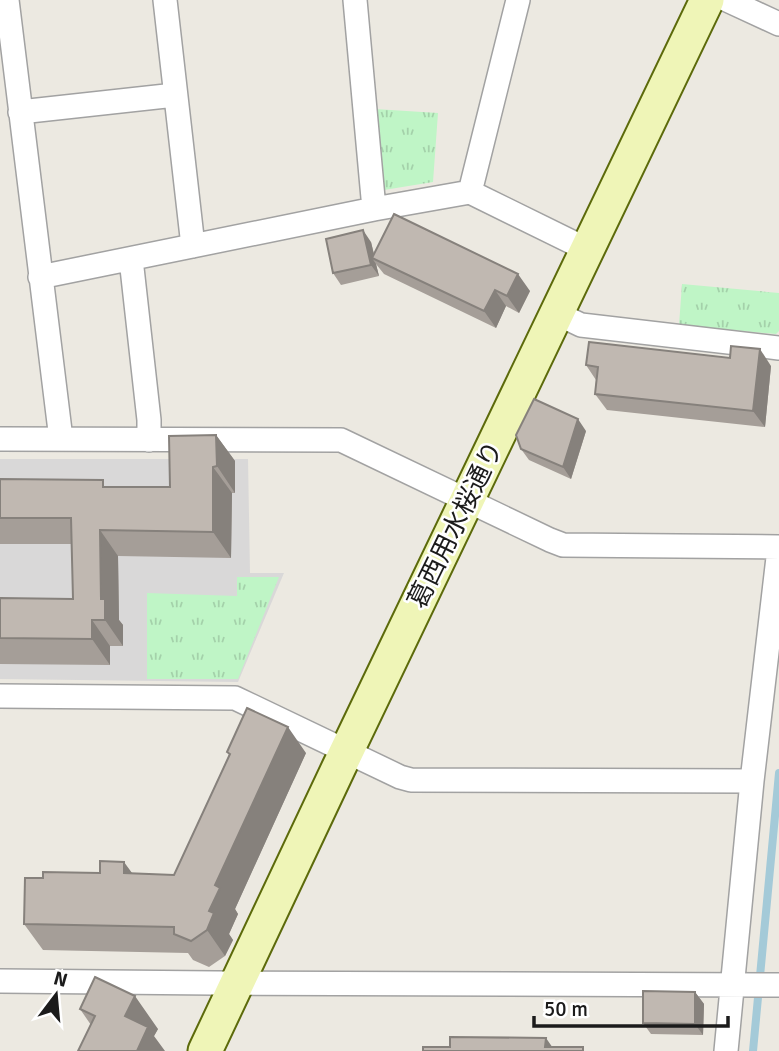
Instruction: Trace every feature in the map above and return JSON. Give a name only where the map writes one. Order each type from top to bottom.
[{"type":"street","points":[[7,0],[12,99],[40,277],[61,439]]},
{"type":"street","points":[[164,0],[192,246]]},
{"type":"street","points":[[355,0],[374,209]]},
{"type":"street","points":[[470,192],[517,0]]},
{"type":"street","name":"葛西用水桜通り","points":[[205,1051],[707,0]]},
{"type":"street","points":[[727,0],[779,24]]},
{"type":"street","points":[[12,99],[175,95]]},
{"type":"street","points":[[40,277],[470,192],[588,250]]},
{"type":"street","points":[[131,258],[149,440]]},
{"type":"street","points":[[558,314],[582,325],[779,348]]},
{"type":"street","points":[[0,439],[341,440],[563,545],[779,548],[752,781],[726,1051]]},
{"type":"street","points":[[0,696],[234,698],[411,780],[752,781]]},
{"type":"street","points":[[0,981],[779,985]]},
{"type":"shaded area","points":[[0,459],[248,459],[250,573],[284,573],[238,682],[0,679]]},
{"type":"green space","points":[[375,109],[438,113],[433,182],[384,190],[377,187]]},
{"type":"green space","points":[[682,284],[779,293],[779,331],[776,334],[679,325]]},
{"type":"green space","points":[[237,577],[279,577],[238,679],[147,679],[147,593],[237,596]]},
{"type":"building","points":[[394,214],[518,274],[507,296],[495,290],[484,311],[372,258]]},
{"type":"building","points":[[363,230],[371,265],[333,273],[326,239]]},
{"type":"building","points":[[589,342],[730,358],[731,346],[760,349],[753,411],[595,394],[598,367],[586,365]]},
{"type":"building","points":[[534,399],[578,419],[563,467],[521,449],[516,435]]},
{"type":"building","points":[[216,435],[213,532],[100,530],[101,599],[105,599],[105,620],[92,620],[92,639],[0,638],[0,598],[73,599],[71,518],[0,518],[0,479],[103,480],[103,487],[170,487],[169,436]]},
{"type":"building","points":[[247,708],[288,727],[215,885],[220,888],[209,911],[214,913],[207,930],[191,941],[174,934],[174,927],[24,924],[25,878],[43,878],[43,872],[100,873],[100,861],[124,862],[124,873],[174,875],[230,754],[227,752]]},
{"type":"building","points":[[95,977],[135,996],[125,1016],[148,1027],[137,1051],[78,1051],[95,1016],[80,1009]]},
{"type":"building","points":[[643,991],[695,992],[695,1024],[643,1023]]},
{"type":"building","points":[[450,1037],[546,1038],[545,1047],[583,1047],[583,1051],[423,1051],[423,1047],[450,1047]]},
{"type":"waterway","points":[[753,1051],[779,773]]}]
